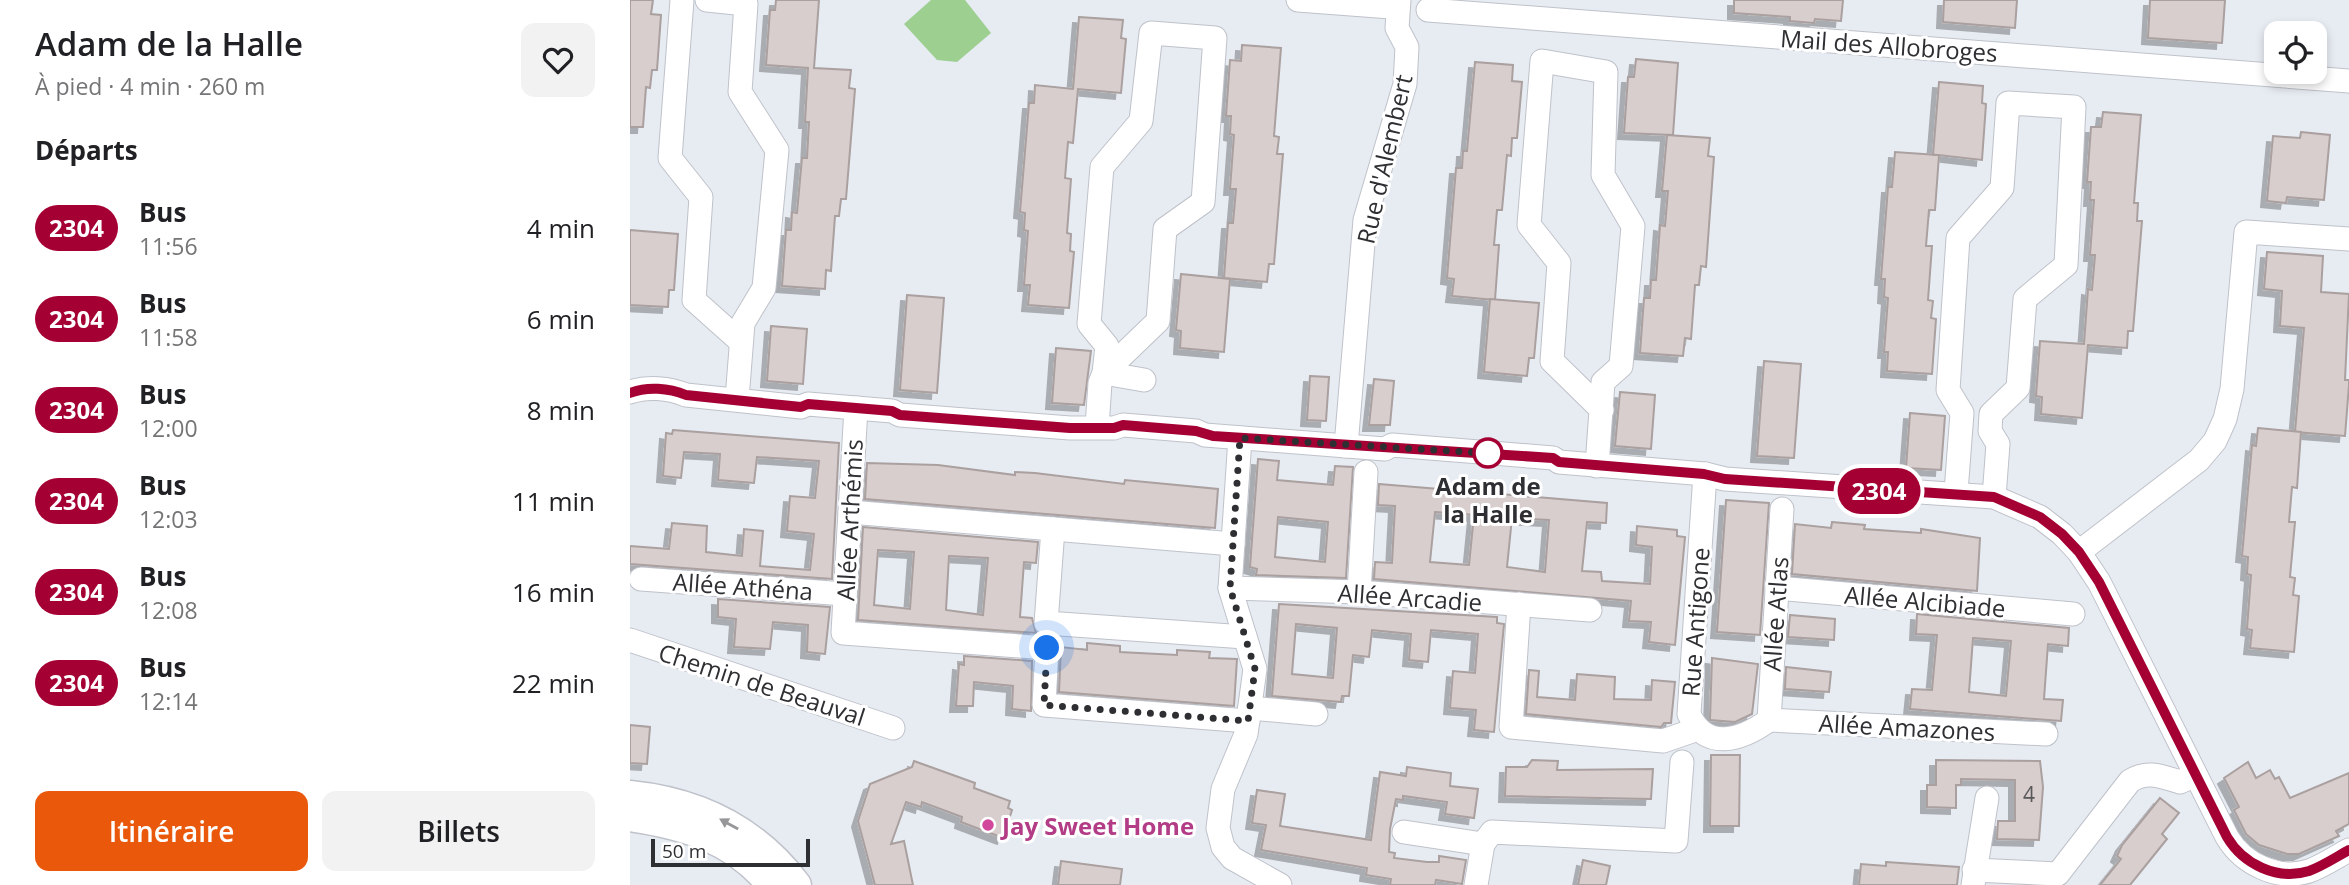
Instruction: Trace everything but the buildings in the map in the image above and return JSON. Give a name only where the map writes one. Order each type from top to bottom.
[{"type":"main road","points":[[630,794],[684,804],[734,826],[761,844],[797,885]]},
{"type":"main road","points":[[630,817],[673,823],[718,840],[757,868],[771,885]]},
{"type":"street","points":[[682,0],[670,158],[701,197],[694,300],[741,342]]},
{"type":"street","points":[[707,0],[746,4],[740,92],[777,150],[764,288],[743,323],[737,399]]},
{"type":"street","points":[[1298,0],[1395,4]]},
{"type":"street","name":"Rue d'Alembert","points":[[1346,446],[1365,220],[1405,83],[1407,47],[1397,28],[1395,4]]},
{"type":"street","points":[[1407,47],[1419,30],[1425,5]]},
{"type":"street","name":"Mail des Allobroges","points":[[1425,5],[2349,81]]},
{"type":"street","points":[[1097,427],[1100,383],[1107,346],[1089,324],[1102,167],[1141,121],[1151,33],[1215,38],[1203,202],[1165,229],[1158,321],[1104,373]]},
{"type":"street","points":[[1597,466],[1602,410],[1603,382],[1621,366],[1633,226],[1603,176],[1606,72],[1542,61],[1528,225],[1559,263],[1552,361],[1602,410]]},
{"type":"street","points":[[1956,492],[1962,413],[1948,390],[1958,239],[2002,188],[2008,103],[2074,107],[2066,265],[2025,299],[2018,388],[1991,414],[1990,431],[1998,444],[1994,497]]},
{"type":"street","points":[[2079,552],[2199,460],[2215,440],[2225,419],[2232,389],[2246,232],[2349,239]]},
{"type":"street","points":[[1104,373],[1144,380]]},
{"type":"street","points":[[630,393],[639,389],[674,390],[686,395],[801,407],[808,404],[892,411],[900,415],[1114,428],[1123,425],[1240,438],[1385,449],[1392,445],[1553,458],[1559,462],[1704,474],[1725,479],[1898,493],[1956,492],[1994,497],[2040,517],[2079,552],[2099,582],[2227,837],[2240,854],[2272,871],[2310,870],[2349,850]]},
{"type":"street","name":"Allée Arthémis","points":[[856,408],[843,633],[1047,648],[1044,705],[1249,715]]},
{"type":"street","points":[[1240,438],[1230,588],[1255,669],[1246,734],[1221,798],[1218,828],[1223,847],[1231,858],[1280,885]]},
{"type":"street","points":[[1359,592],[1366,472]]},
{"type":"street","name":"Rue Antigone","points":[[1704,474],[1689,714],[1695,730],[1710,737],[1741,738],[1769,720]]},
{"type":"street","name":"Allée Atlas","points":[[1769,720],[1782,509]]},
{"type":"street","points":[[850,512],[1233,544]]},
{"type":"street","points":[[1054,529],[1046,623],[1245,637]]},
{"type":"street","name":"Allée Athéna","points":[[641,579],[845,594]]},
{"type":"street","name":"Allée Arcadie","points":[[1230,588],[1359,592],[1590,610]]},
{"type":"street","name":"Allée Alcibiade","points":[[1777,588],[2073,614]]},
{"type":"street","points":[[1519,604],[1511,727],[1663,741],[1695,730]]},
{"type":"street","name":"Chemin de Beauval","points":[[630,640],[893,728]]},
{"type":"street","points":[[1249,715],[1316,715]]},
{"type":"street","name":"Allée Amazones","points":[[1769,720],[2046,734]]},
{"type":"street","points":[[1476,885],[1483,844],[1492,832],[1676,841],[1682,762]]},
{"type":"street","points":[[1987,799],[1973,878],[2059,880],[2130,781],[2140,774],[2153,774],[2180,782],[2195,775]]},
{"type":"street","points":[[1404,832],[1483,844]]},
{"type":"green space","points":[[931,0],[965,0],[991,33],[957,62],[937,60],[904,24]]},
{"type":"bus line","name":"2304","points":[[630,393],[639,389],[674,390],[686,395],[757,400],[801,407],[808,404],[892,411],[900,415],[1070,428],[1078,425],[1114,428],[1123,425],[1196,431],[1213,436],[1385,449],[1392,445],[1553,458],[1559,462],[1718,475],[1725,479],[1898,493],[1956,492],[1994,497],[2040,517],[2079,552],[2099,582],[2227,837],[2240,854],[2272,871],[2299,873],[2349,850]]},
{"type":"place","name":"Adam de la Halle","points":[[1488,453]]},
{"type":"place","name":"Jay Sweet Home","points":[[988,825]]},
{"type":"route","points":[[1047,648],[1044,705],[1248,721],[1255,669],[1230,588],[1240,438],[1385,449],[1392,445],[1499,454],[1488,453]]}]
